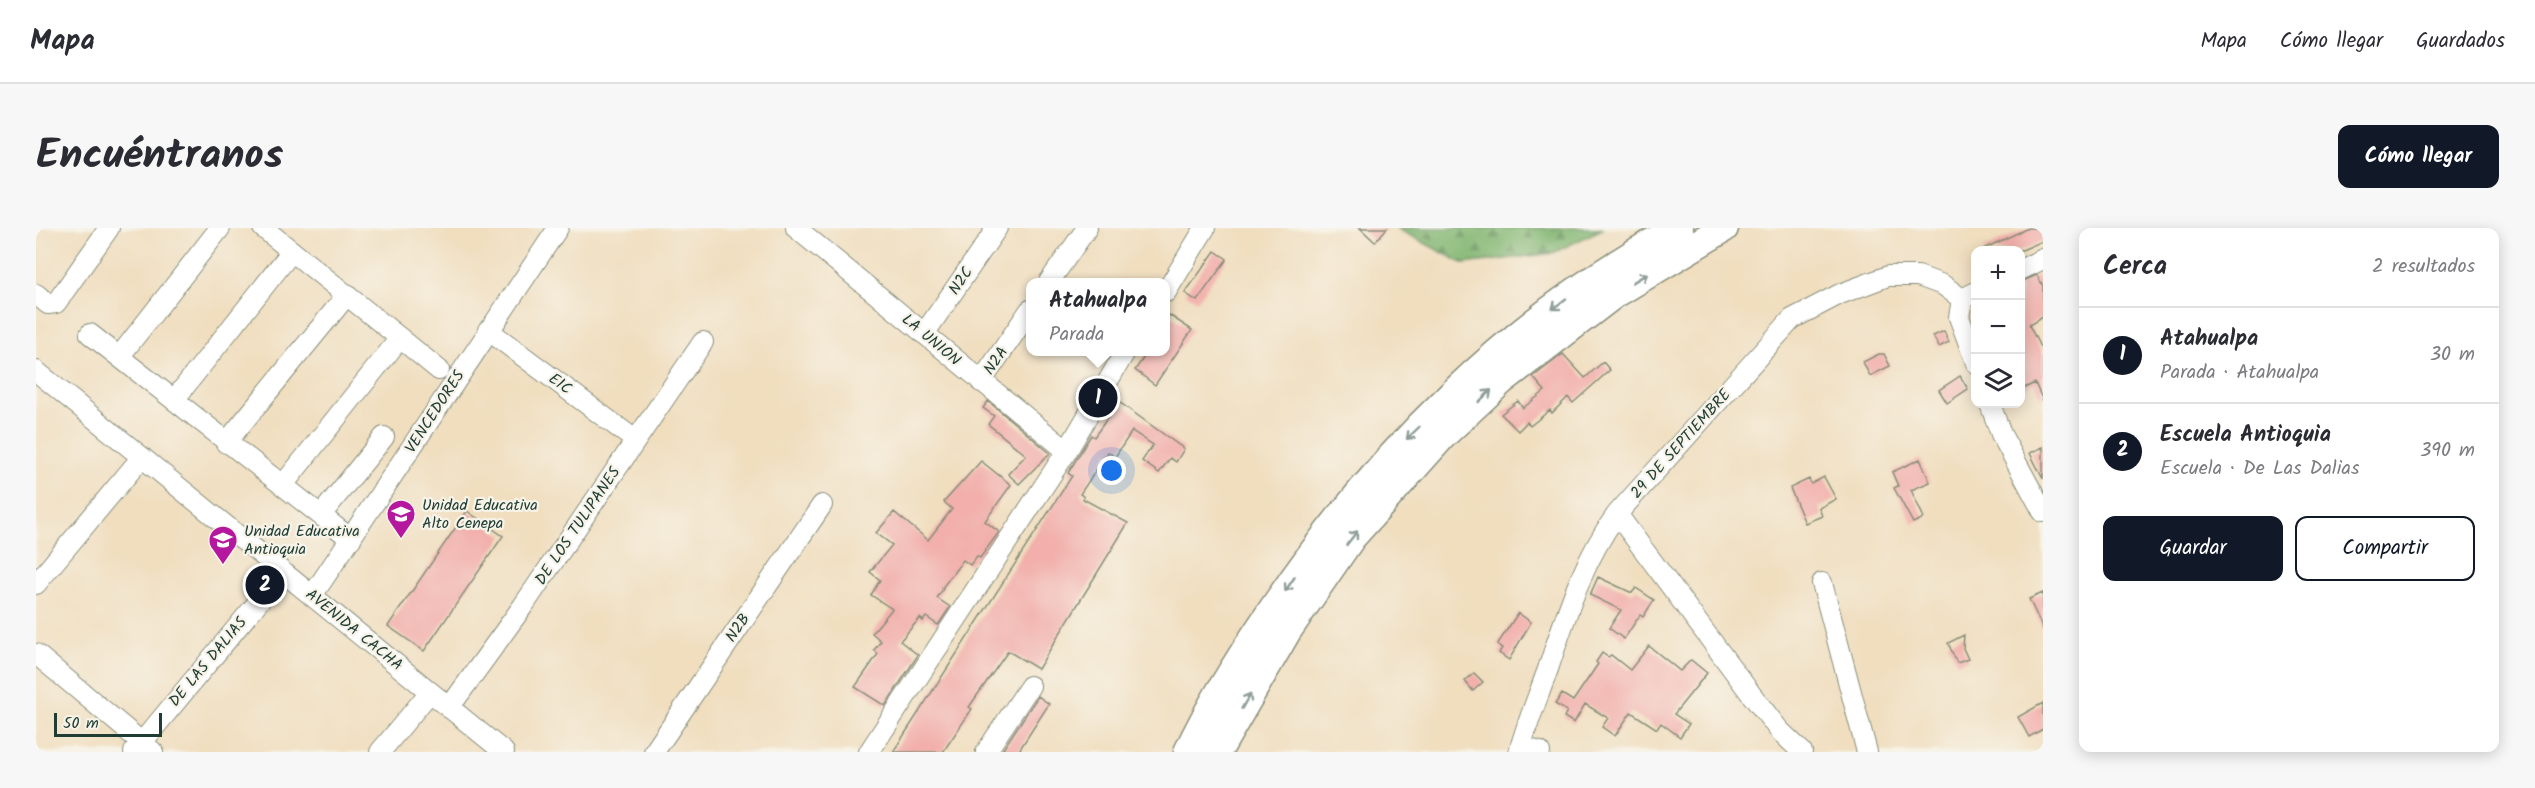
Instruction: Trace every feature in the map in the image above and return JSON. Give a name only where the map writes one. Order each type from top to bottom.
[{"type":"highway","points":[[1188,752],[1245,650],[1310,553],[1395,450],[1483,364],[1563,301],[1646,246],[1679,228]]},
{"type":"highway","points":[[1217,752],[1287,631],[1345,547],[1397,484],[1444,434],[1500,381],[1613,294],[1724,228]]},
{"type":"street","points":[[36,294],[48,304],[56,303],[109,228]]},
{"type":"street","points":[[119,357],[220,228]]},
{"type":"street","points":[[263,228],[439,370]]},
{"type":"street","name":"VENCEDORES","points":[[312,596],[558,228]]},
{"type":"street","name":"N2C","points":[[924,334],[997,228]]},
{"type":"street","points":[[1052,278],[1087,228]]},
{"type":"street","points":[[1170,285],[1205,228]]},
{"type":"street","name":"LA UNION","points":[[803,230],[981,382],[1067,451]]},
{"type":"street","points":[[174,400],[292,251]]},
{"type":"street","points":[[2025,268],[2043,259]]},
{"type":"street","name":"29 DE SEPTIEMBRE","points":[[1520,749],[1528,720],[1573,594],[1602,534],[1617,514],[1792,319],[1840,294],[1888,276],[1918,276],[1969,295]]},
{"type":"street","points":[[226,442],[347,295]]},
{"type":"street","points":[[1969,295],[1959,317],[1973,354]]},
{"type":"street","name":"N2A","points":[[981,382],[1026,316]]},
{"type":"street","name":"E1C","points":[[488,330],[631,437]]},
{"type":"street","points":[[90,334],[351,539]]},
{"type":"street","points":[[283,485],[400,338]]},
{"type":"street","name":"DE LOS TULIPANES","points":[[449,708],[523,606],[703,342]]},
{"type":"street","points":[[869,752],[1067,451],[1122,356]]},
{"type":"street","name":"AVENIDA CACHA","points":[[36,371],[504,752]]},
{"type":"street","points":[[1991,408],[2001,434],[2043,512]]},
{"type":"street","points":[[321,515],[384,437]]},
{"type":"street","points":[[36,584],[142,457]]},
{"type":"street","name":"N2B","points":[[654,752],[822,505]]},
{"type":"street","points":[[1617,514],[1758,703],[1779,730],[1802,752]]},
{"type":"street","name":"DE LAS DALIAS","points":[[143,749],[283,572]]},
{"type":"street","points":[[1822,583],[1867,752]]},
{"type":"street","points":[[36,654],[143,749]]},
{"type":"street","points":[[986,752],[1030,686]]},
{"type":"street","points":[[380,752],[430,692]]},
{"type":"street","points":[[1520,749],[1540,752]]},
{"type":"green space","points":[[1396,228],[1604,228],[1553,253],[1464,264]]},
{"type":"building","points":[[1360,228],[1387,228],[1375,242]]},
{"type":"building","points":[[2028,228],[2043,228],[2043,241],[2025,249],[2025,246],[1990,246]]},
{"type":"building","points":[[1215,251],[1227,259],[1197,301],[1185,293]]},
{"type":"building","points":[[2037,275],[2043,286],[2043,317],[2029,325],[2043,353],[2043,401],[2035,383],[2025,388],[2025,280]]},
{"type":"building","points":[[1170,316],[1192,330],[1155,385],[1135,370],[1145,356],[1170,356]]},
{"type":"building","points":[[1944,331],[1949,342],[1939,347],[1933,336]]},
{"type":"building","points":[[1563,354],[1585,378],[1603,362],[1610,370],[1573,403],[1568,397],[1552,413],[1550,410],[1530,426],[1527,422],[1518,431],[1501,414],[1518,401],[1523,408],[1545,391],[1533,377]]},
{"type":"building","points":[[1884,354],[1890,366],[1870,376],[1863,362]]},
{"type":"building","points":[[1960,376],[1968,389],[1947,403],[1939,390]]},
{"type":"building","points":[[988,401],[1050,453],[1019,484],[1008,474],[1026,455],[988,424],[994,416],[983,408]]},
{"type":"building","points":[[1119,402],[1184,449],[1176,462],[1170,458],[1159,473],[1142,461],[1153,445],[1132,431],[1115,457],[1108,452],[1080,494],[1084,497],[1083,499],[1128,523],[1038,669],[1008,651],[969,707],[972,709],[943,752],[893,752],[1072,476],[1068,473],[1091,435],[1094,437]]},
{"type":"building","points":[[2043,447],[2043,479],[2030,453]]},
{"type":"building","points":[[1920,459],[1930,482],[1911,490],[1924,518],[1913,523],[1894,488],[1898,486],[1892,472]]},
{"type":"building","points":[[981,461],[1011,485],[985,521],[999,532],[980,558],[977,556],[970,565],[963,560],[942,588],[937,598],[950,607],[938,625],[926,617],[923,621],[920,618],[900,641],[918,655],[885,706],[855,687],[878,654],[874,650],[881,641],[872,633],[892,609],[871,595],[880,580],[870,572],[892,545],[876,533],[894,512],[928,540],[952,509],[944,502]]},
{"type":"building","points":[[1824,477],[1836,499],[1819,508],[1822,516],[1805,523],[1790,488],[1809,479],[1811,484]]},
{"type":"building","points":[[467,511],[503,536],[424,651],[388,626]]},
{"type":"building","points":[[1598,577],[1632,593],[1636,588],[1654,600],[1643,617],[1640,615],[1624,639],[1609,628],[1621,610],[1590,595]]},
{"type":"building","points":[[2043,593],[2043,629],[2029,599]]},
{"type":"building","points":[[1518,613],[1531,622],[1509,660],[1499,653],[1502,648],[1497,645]]},
{"type":"building","points":[[1964,635],[1963,648],[1968,659],[1957,663],[1948,643]]},
{"type":"building","points":[[1649,646],[1680,671],[1691,660],[1707,673],[1674,714],[1689,724],[1680,737],[1661,723],[1657,729],[1631,712],[1615,736],[1602,727],[1608,718],[1585,704],[1574,723],[1564,717],[1567,711],[1555,704],[1562,694],[1573,701],[1598,664],[1596,662],[1602,653],[1608,657],[1611,655],[1630,670]]},
{"type":"building","points":[[1474,673],[1483,682],[1473,691],[1465,681]]},
{"type":"building","points":[[1038,696],[1049,704],[1018,752],[1008,752],[1003,749]]},
{"type":"building","points":[[2043,703],[2043,729],[2029,737],[2018,717]]},
{"type":"place","name":"Atahualpa","points":[[1098,398]]},
{"type":"place","name":"Unidad Educativa Alto Cenepa","points":[[401,540]]},
{"type":"place","name":"Unidad Educativa Antioquia","points":[[223,566]]},
{"type":"place","name":"Escuela Antioquia","points":[[265,585]]}]
